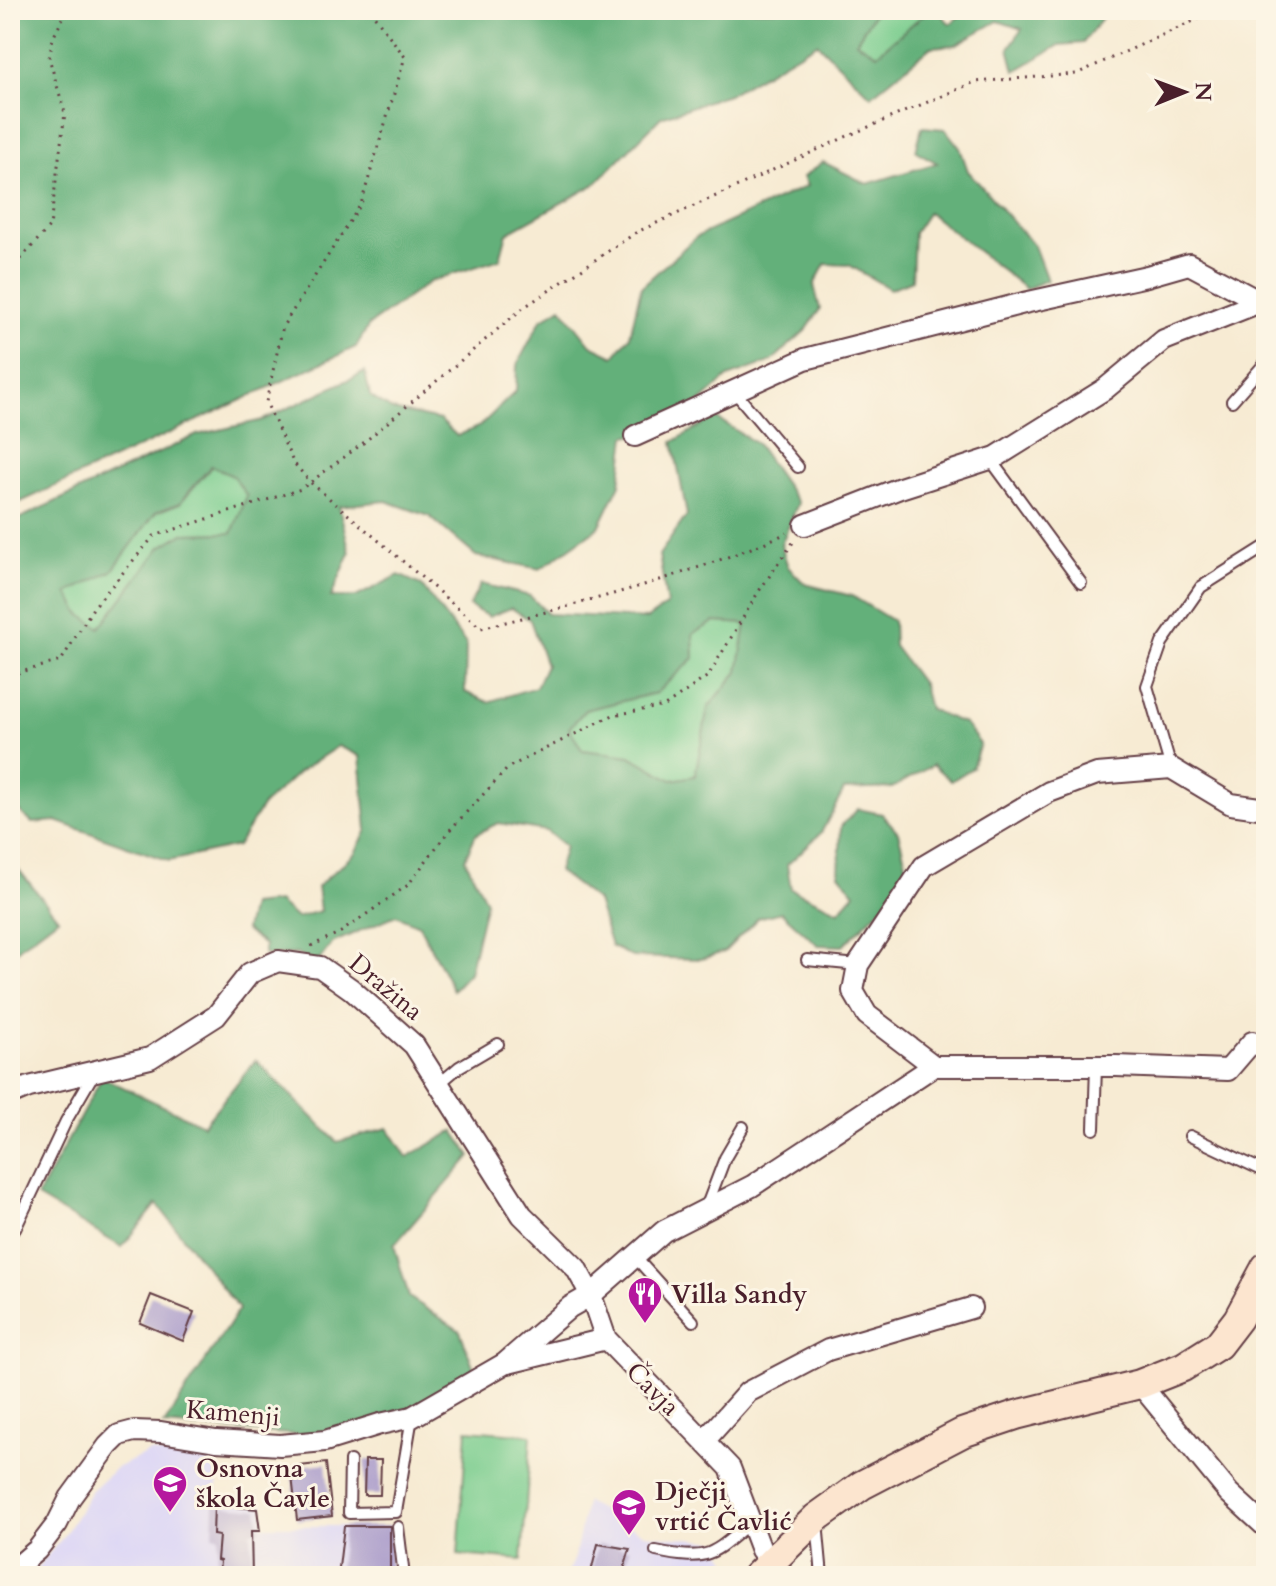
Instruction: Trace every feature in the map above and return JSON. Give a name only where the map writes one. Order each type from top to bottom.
[{"type":"main road","name":"Čavja","points":[[763,1569],[816,1518],[862,1485],[962,1433],[1029,1411],[1140,1384],[1183,1367],[1218,1345],[1238,1319],[1266,1267]]},
{"type":"street","points":[[635,436],[805,359],[1189,264],[1263,303]]},
{"type":"street","points":[[805,525],[900,488],[990,459],[1105,389],[1164,340],[1263,303]]},
{"type":"street","points":[[934,1066],[867,1015],[853,991],[858,965],[924,866],[1049,792],[1097,774],[1171,768],[1231,804],[1266,809]]},
{"type":"street","points":[[10,1095],[29,1087],[150,1058],[216,1016],[250,973],[278,961]]},
{"type":"street","name":"Dražina","points":[[278,961],[320,967],[351,989],[414,1045],[522,1215],[576,1268],[591,1295]]},
{"type":"street","points":[[591,1295],[664,1231],[752,1186],[934,1066],[1228,1070],[1252,1042],[1266,1049]]},
{"type":"street","name":"Čavja","points":[[591,1295],[606,1339],[730,1468],[761,1550],[763,1569]]},
{"type":"street","name":"Kamenji","points":[[10,1573],[37,1550],[57,1524],[70,1498],[119,1435],[134,1431],[161,1432],[216,1441],[280,1445],[325,1441],[412,1417],[504,1364],[570,1307],[591,1295]]},
{"type":"street","points":[[705,1440],[748,1392],[828,1350],[971,1308]]},
{"type":"street","name":"Kamenji","points":[[504,1364],[606,1339]]},
{"type":"street","points":[[1140,1384],[1229,1493],[1266,1527]]},
{"type":"lane","points":[[1232,401],[1266,362]]},
{"type":"lane","points":[[734,391],[798,467]]},
{"type":"lane","points":[[990,459],[1081,583]]},
{"type":"lane","points":[[1171,768],[1147,686],[1162,643],[1201,587],[1266,546]]},
{"type":"lane","points":[[807,960],[858,965]]},
{"type":"lane","points":[[439,1084],[459,1067],[498,1044]]},
{"type":"lane","points":[[1094,1129],[1096,1066]]},
{"type":"lane","points":[[15,1229],[66,1121],[95,1071]]},
{"type":"lane","points":[[705,1210],[725,1158],[743,1127]]},
{"type":"lane","points":[[1190,1136],[1266,1172]]},
{"type":"lane","points":[[635,1257],[693,1321]]},
{"type":"lane","points":[[350,1461],[349,1513],[396,1512],[412,1417]]},
{"type":"lane","points":[[816,1518],[822,1576]]},
{"type":"lane","points":[[656,1551],[696,1557],[711,1555],[751,1522]]},
{"type":"lane","points":[[398,1527],[404,1576]]},
{"type":"path","points":[[10,271],[50,226],[65,113],[49,58],[53,38],[63,18],[71,10]]},
{"type":"path","points":[[370,10],[405,57],[361,204],[283,326],[266,402],[293,462],[310,482],[481,628],[594,601],[741,553],[805,525]]},
{"type":"path","points":[[10,675],[61,661],[93,608],[154,536],[301,489],[362,444],[523,308],[637,232],[975,82],[1076,74],[1218,10]]},
{"type":"path","points":[[278,961],[341,932],[408,885],[447,833],[509,767],[613,715],[665,706],[708,676],[759,591],[805,525]]},
{"type":"shaded area","name":"Osnovna škola Čavle","points":[[150,1452],[216,1461],[218,1501],[263,1501],[263,1526],[392,1526],[390,1576],[30,1576],[64,1536],[91,1491],[116,1468]]},
{"type":"shaded area","name":"Dječji vrtić Čavlić","points":[[586,1502],[645,1534],[716,1541],[730,1566],[722,1576],[566,1576],[575,1556]]},
{"type":"green space","points":[[10,10],[876,10],[856,42],[877,54],[929,10],[937,10],[950,24],[967,10],[1108,10],[1083,43],[1060,45],[1015,71],[1009,48],[1022,29],[998,21],[955,45],[931,47],[871,96],[817,43],[731,93],[661,117],[594,185],[507,233],[500,259],[431,281],[369,325],[356,347],[10,507]]},
{"type":"green space","points":[[876,10],[929,10],[877,54],[856,42]]},
{"type":"green space","points":[[922,127],[945,129],[960,148],[968,171],[1034,246],[1047,280],[1026,289],[928,212],[914,233],[912,280],[890,289],[849,265],[825,264],[814,285],[820,309],[807,329],[772,361],[728,377],[672,428],[626,436],[620,484],[599,527],[540,569],[476,556],[429,516],[386,501],[339,506],[350,553],[331,597],[356,597],[399,575],[421,585],[466,644],[465,692],[488,702],[536,687],[546,665],[530,620],[511,608],[489,617],[469,606],[481,584],[530,596],[548,614],[647,619],[667,605],[659,555],[687,515],[673,442],[715,417],[757,444],[798,503],[781,545],[788,567],[805,584],[852,596],[893,621],[894,646],[923,685],[929,709],[965,724],[980,744],[972,768],[951,781],[933,765],[892,788],[844,790],[821,833],[787,865],[791,889],[839,911],[855,893],[839,874],[841,826],[858,809],[882,814],[898,832],[910,879],[843,946],[818,945],[781,912],[758,918],[724,952],[701,959],[632,957],[611,946],[597,901],[558,871],[565,846],[546,831],[498,823],[476,834],[465,859],[486,901],[469,973],[453,990],[419,925],[396,915],[332,943],[317,963],[297,954],[264,955],[264,945],[245,930],[251,905],[278,902],[296,918],[320,911],[317,887],[355,853],[367,830],[360,756],[338,746],[299,772],[263,805],[237,846],[169,861],[56,821],[32,823],[14,806],[10,806],[10,691],[14,690],[10,659],[10,523],[197,435],[263,420],[365,372],[370,396],[392,410],[440,420],[457,436],[480,426],[516,391],[517,365],[541,320],[561,307],[591,345],[614,356],[630,336],[641,287],[696,237],[807,186],[803,177],[823,162],[867,184],[937,163],[916,151]],"holes":[[[211,466],[233,476],[247,496],[232,533],[182,534],[161,547],[100,628],[80,614],[68,593],[112,571],[156,512],[180,503]],[[714,622],[746,624],[738,672],[708,708],[695,776],[672,780],[630,756],[582,750],[569,728],[585,710],[656,693],[694,658],[693,634]]]},
{"type":"green space","points":[[212,466],[233,476],[247,496],[232,533],[182,534],[161,547],[100,628],[80,614],[67,593],[112,571],[156,512],[180,503]]},
{"type":"green space","points":[[714,622],[747,624],[738,672],[708,708],[695,776],[672,780],[630,756],[582,750],[569,728],[585,710],[656,693],[694,658],[692,634]]},
{"type":"green space","points":[[10,859],[58,918],[10,958]]},
{"type":"green space","points":[[256,1060],[337,1142],[388,1128],[407,1157],[454,1131],[471,1156],[394,1245],[409,1297],[460,1331],[476,1374],[406,1411],[316,1436],[164,1425],[239,1309],[157,1204],[122,1247],[37,1197],[102,1077],[203,1125]]},
{"type":"green space","points":[[467,1430],[531,1435],[522,1560],[458,1555]]},
{"type":"building","points":[[151,1295],[194,1312],[183,1341],[140,1323]]},
{"type":"building","points":[[365,1460],[381,1460],[380,1495],[364,1495]]},
{"type":"building","points":[[326,1463],[332,1516],[297,1520],[291,1467]]},
{"type":"building","points":[[214,1505],[257,1509],[260,1531],[251,1531],[252,1576],[219,1576],[219,1536],[213,1535]]},
{"type":"building","points":[[344,1526],[390,1526],[390,1576],[338,1576]]},
{"type":"building","points":[[598,1544],[630,1549],[622,1576],[590,1576]]},
{"type":"place","name":"Villa Sandy","points":[[645,1325]]},
{"type":"place","name":"Osnovna škola Čavle","points":[[170,1514]]},
{"type":"place","name":"Dječji vrtić Čavlić","points":[[629,1537]]}]
